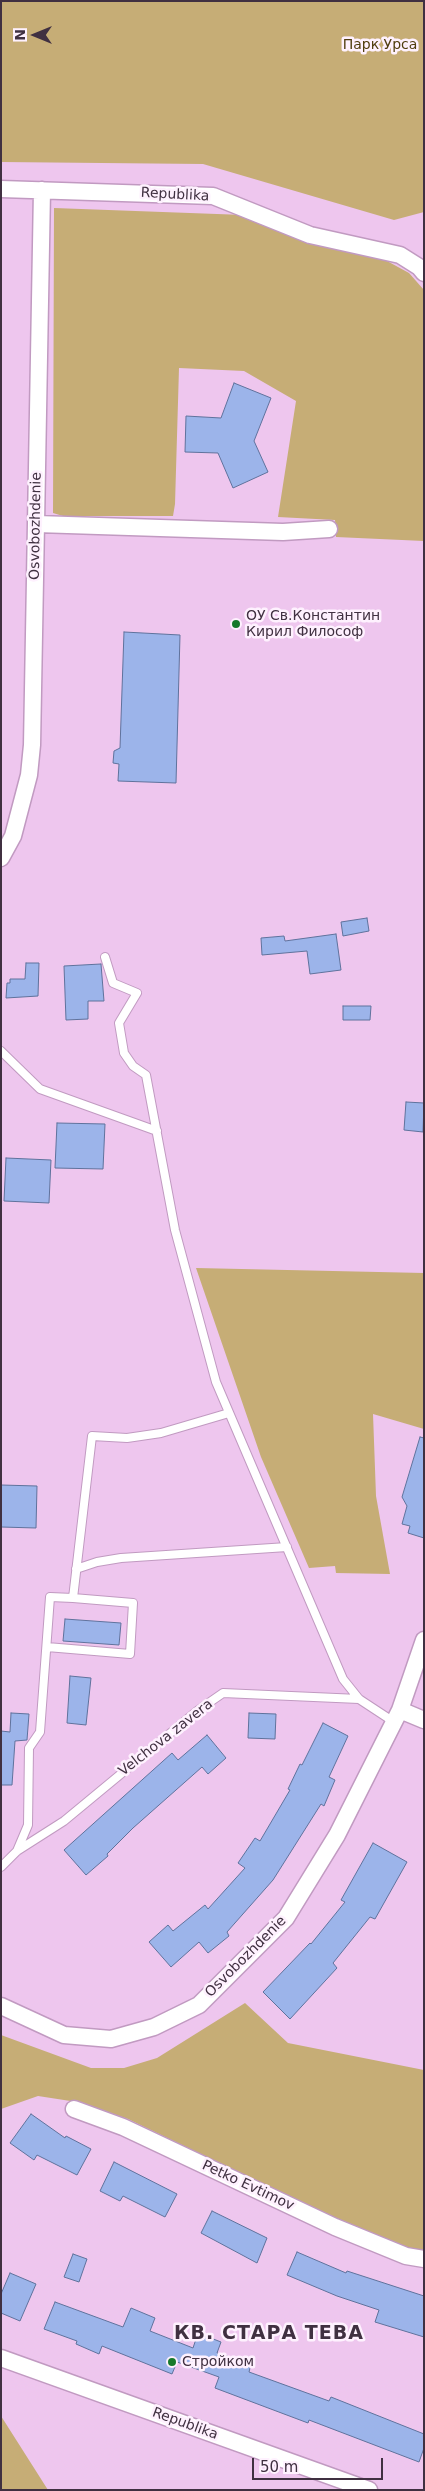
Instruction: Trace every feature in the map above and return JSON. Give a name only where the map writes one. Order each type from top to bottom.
[{"type":"street","name":"Republika","points":[[1,189],[213,196],[310,235],[400,255],[419,266],[424,273]]},
{"type":"street","name":"Osvobozhdenie","points":[[1,858],[13,836],[29,775],[32,745],[42,190]]},
{"type":"street","points":[[37,524],[283,532],[329,529]]},
{"type":"street","name":"Osvobozhdenie","points":[[1,2006],[64,2035],[111,2039],[154,2027],[199,2005],[286,1918],[337,1834],[397,1716],[424,1640]]},
{"type":"street","points":[[397,1716],[424,1720]]},
{"type":"street","name":"Petko Evtimov","points":[[74,2109],[123,2127],[335,2227],[406,2256],[424,2260]]},
{"type":"street","name":"Republika","points":[[1,2358],[369,2490]]},
{"type":"lane","points":[[105,957],[113,983],[137,993],[119,1023],[124,1053],[134,1066],[146,1075],[175,1230],[216,1382],[344,1679],[360,1699],[397,1716]]},
{"type":"lane","points":[[1,1051],[40,1089],[157,1131]]},
{"type":"lane","points":[[73,1598],[92,1436],[127,1438],[160,1433],[229,1414]]},
{"type":"lane","points":[[76,1569],[96,1562],[121,1558],[287,1547]]},
{"type":"lane","points":[[17,1851],[28,1825],[29,1748],[40,1732],[46,1647],[50,1597],[133,1603],[130,1654],[46,1647]]},
{"type":"lane","name":"Velchova zavera","points":[[1,1867],[17,1851],[64,1821],[190,1717],[223,1693],[360,1699]]},
{"type":"green space","name":"Парк Урса","points":[[1,1],[424,1],[424,212],[394,220],[203,164],[1,162]]},
{"type":"green space","points":[[54,208],[244,215],[307,241],[387,261],[409,273],[424,290],[424,541],[336,537],[335,520],[278,517],[296,401],[244,371],[179,368],[175,504],[173,516],[63,516],[53,513]]},
{"type":"green space","points":[[196,1268],[424,1273],[424,1429],[373,1414],[376,1496],[390,1574],[336,1573],[335,1566],[309,1568],[261,1457]]},
{"type":"green space","points":[[245,2003],[288,2043],[424,2070],[424,2252],[406,2249],[339,2221],[128,2119],[77,2102],[38,2096],[1,2109],[1,2035],[91,2068],[124,2068],[157,2058]]},
{"type":"green space","points":[[1,2416],[48,2490],[1,2490]]},
{"type":"building","points":[[234,383],[271,398],[254,441],[268,472],[233,488],[218,453],[185,452],[186,416],[221,418]]},
{"type":"building","points":[[124,632],[180,635],[176,783],[118,781],[119,764],[113,763],[114,751],[120,748]]},
{"type":"building","points":[[367,918],[369,931],[343,936],[341,922]]},
{"type":"building","points":[[336,934],[341,970],[310,974],[307,951],[262,955],[261,938],[284,936],[285,941]]},
{"type":"building","points":[[26,963],[39,963],[38,996],[6,998],[7,983],[10,983],[10,979],[25,979]]},
{"type":"building","points":[[101,964],[104,1001],[88,1001],[88,1019],[66,1020],[64,966]]},
{"type":"building","points":[[343,1006],[371,1006],[370,1020],[343,1020]]},
{"type":"building","points":[[406,1102],[424,1103],[423,1132],[404,1130]]},
{"type":"building","points":[[57,1123],[105,1124],[103,1169],[55,1168]]},
{"type":"building","points":[[6,1158],[51,1160],[49,1203],[4,1201]]},
{"type":"building","points":[[420,1437],[424,1438],[424,1538],[408,1533],[410,1526],[402,1524],[407,1506],[402,1497]]},
{"type":"building","points":[[1,1485],[37,1486],[36,1528],[1,1527]]},
{"type":"building","points":[[65,1619],[121,1623],[119,1645],[63,1641]]},
{"type":"building","points":[[70,1676],[91,1678],[86,1725],[67,1723]]},
{"type":"building","points":[[11,1713],[29,1714],[27,1740],[15,1741],[12,1785],[1,1785],[1,1731],[10,1732]]},
{"type":"building","points":[[249,1713],[276,1714],[275,1739],[248,1738]]},
{"type":"building","points":[[323,1723],[348,1736],[329,1777],[335,1780],[324,1806],[321,1804],[273,1880],[227,1932],[229,1936],[208,1953],[199,1942],[171,1967],[149,1942],[168,1925],[173,1931],[205,1905],[208,1909],[245,1868],[238,1863],[255,1838],[260,1841],[290,1790],[288,1789],[300,1764],[302,1765]]},
{"type":"building","points":[[207,1735],[226,1758],[208,1774],[202,1767],[133,1828],[107,1854],[108,1856],[86,1875],[64,1850],[172,1753],[178,1760]]},
{"type":"building","points":[[373,1843],[407,1862],[375,1919],[370,1917],[333,1963],[337,1968],[290,2019],[263,1992],[311,1944],[345,1902],[341,1900]]},
{"type":"building","points":[[31,2114],[65,2138],[66,2136],[91,2149],[77,2175],[37,2155],[34,2160],[10,2143]]},
{"type":"building","points":[[114,2162],[177,2194],[165,2217],[123,2196],[120,2201],[100,2191]]},
{"type":"building","points":[[212,2211],[267,2238],[257,2263],[201,2233]]},
{"type":"building","points":[[297,2252],[346,2273],[347,2271],[424,2296],[424,2337],[375,2322],[379,2310],[337,2296],[287,2275]]},
{"type":"building","points":[[73,2254],[87,2259],[79,2282],[64,2277]]},
{"type":"building","points":[[10,2273],[36,2284],[20,2321],[1,2313],[1,2294]]},
{"type":"building","points":[[55,2302],[123,2327],[131,2308],[155,2318],[150,2331],[193,2348],[198,2333],[221,2342],[217,2353],[251,2364],[249,2372],[329,2401],[331,2397],[424,2434],[424,2448],[419,2462],[309,2420],[308,2423],[215,2388],[219,2377],[177,2362],[172,2374],[102,2346],[99,2354],[76,2344],[77,2341],[44,2329]]},
{"type":"place","name":"ОУ Св.Константин Кирил Философ","points":[[236,624]]},
{"type":"place","name":"Стройком","points":[[172,2362]]},
{"type":"district","name":"КВ. СТАРА ТЕВА","points":[[269,2334]]}]
